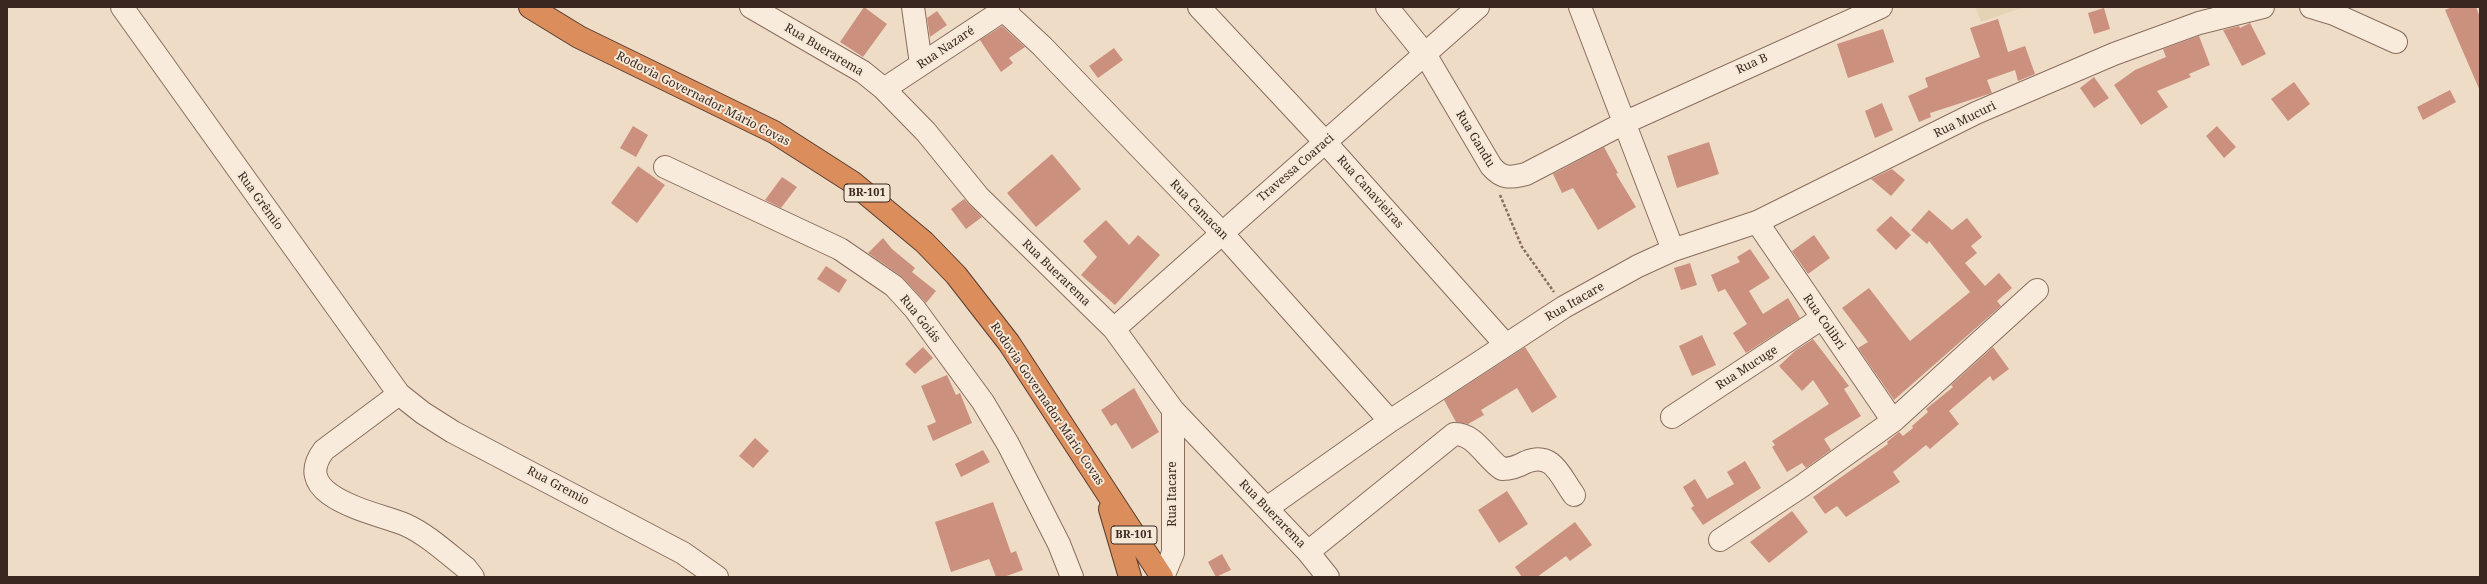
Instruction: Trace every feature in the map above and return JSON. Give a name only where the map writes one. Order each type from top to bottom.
[{"type":"highway","name":"Rodovia Governador Mário Covas","points":[[530,7],[579,37],[774,132],[852,182],[892,214],[956,275],[992,321],[1021,362],[1162,577]]},
{"type":"highway","points":[[1106,493],[1130,577]]},
{"type":"street","name":"Rua Grêmio","points":[[122,7],[399,394]]},
{"type":"street","name":"Rua Buerarema","points":[[751,7],[863,72],[884,89],[926,132],[978,196],[1114,329],[1173,410],[1308,552],[1328,577]]},
{"type":"street","points":[[913,7],[921,64]]},
{"type":"street","name":"Rua Canavieiras","points":[[1199,7],[1326,142],[1506,345]]},
{"type":"street","name":"Rua Gandu","points":[[1388,7],[1425,54],[1491,166],[1504,177],[1511,178],[1526,174],[1624,123]]},
{"type":"street","name":"Travessa Coaraci","points":[[1114,329],[1478,7]]},
{"type":"street","points":[[1580,7],[1673,250]]},
{"type":"street","name":"Rua B","points":[[1624,123],[1840,15],[1881,7]]},
{"type":"street","name":"Rua Mucuri","points":[[1673,250],[1757,222],[1976,113],[2114,54],[2199,23],[2263,7]]},
{"type":"street","points":[[2311,7],[2334,14],[2396,42]]},
{"type":"street","name":"Rua Nazaré","points":[[884,89],[1004,8]]},
{"type":"street","name":"Rua Camacan","points":[[1004,8],[1222,233],[1390,421]]},
{"type":"street","name":"Rua Goiás","points":[[665,167],[840,249],[894,286],[915,309],[983,402],[1008,444],[1059,544],[1072,577]]},
{"type":"street","name":"Rua Colibri","points":[[1757,222],[1893,420]]},
{"type":"street","name":"Rua Itacare","points":[[1267,508],[1390,421],[1564,307],[1673,250]]},
{"type":"street","points":[[1720,540],[1802,486],[1893,420],[2037,290]]},
{"type":"street","name":"Rua Mucuge","points":[[1672,417],[1822,318]]},
{"type":"street","points":[[399,394],[324,450],[317,459],[314,468],[317,478],[324,488],[346,505],[407,526],[466,568],[473,577]]},
{"type":"street","name":"Rua Gremio","points":[[399,394],[423,413],[453,432],[683,553],[718,577]]},
{"type":"street","name":"Rua Itacare","points":[[1162,577],[1173,553],[1173,410]]},
{"type":"street","points":[[1308,552],[1454,434],[1462,433],[1472,440],[1502,469],[1508,469],[1537,458],[1544,458],[1550,462],[1574,495]]},
{"type":"path","points":[[1491,166],[1502,203],[1522,246],[1564,307]]},
{"type":"shaded area","points":[[1975,7],[2025,7],[1981,22]]},
{"type":"building","points":[[864,7],[887,24],[863,57],[840,42]]},
{"type":"building","points":[[2452,7],[2476,7],[2480,17],[2480,91],[2445,10]]},
{"type":"building","points":[[2104,8],[2110,29],[2094,34],[2088,13]]},
{"type":"building","points":[[937,11],[947,25],[930,37],[927,18]]},
{"type":"building","points":[[1998,19],[2008,52],[2025,46],[2035,74],[2018,81],[2015,70],[1987,80],[1992,93],[1930,113],[1931,117],[1919,122],[1908,96],[1928,87],[1925,78],[1980,57],[1970,28]]},
{"type":"building","points":[[2250,23],[2266,54],[2242,66],[2223,30],[2239,26],[2240,28]]},
{"type":"building","points":[[1002,26],[1025,47],[1009,58],[1013,63],[1001,72],[980,40]]},
{"type":"building","points":[[1883,29],[1894,62],[1848,78],[1837,44]]},
{"type":"building","points":[[2199,36],[2210,65],[2189,74],[2191,77],[2157,91],[2168,107],[2141,125],[2114,85],[2135,70],[2166,57],[2163,49]]},
{"type":"building","points":[[1114,48],[1123,60],[1098,78],[1089,66]]},
{"type":"building","points":[[2094,77],[2109,98],[2094,108],[2080,88]]},
{"type":"building","points":[[2294,82],[2310,104],[2288,121],[2271,99]]},
{"type":"building","points":[[2450,90],[2456,102],[2423,120],[2417,107]]},
{"type":"building","points":[[1882,103],[1893,130],[1875,138],[1865,111]]},
{"type":"building","points":[[633,126],[648,135],[636,157],[620,148]]},
{"type":"building","points":[[2217,126],[2236,147],[2224,158],[2206,136]]},
{"type":"building","points":[[1709,142],[1719,174],[1677,188],[1667,156]]},
{"type":"building","points":[[1604,147],[1618,173],[1616,174],[1636,207],[1598,230],[1573,188],[1562,193],[1553,174]]},
{"type":"building","points":[[1052,154],[1081,189],[1036,227],[1007,193]]},
{"type":"building","points":[[638,166],[665,185],[637,223],[611,203]]},
{"type":"building","points":[[1892,169],[1905,180],[1891,196],[1871,179]]},
{"type":"building","points":[[782,177],[797,187],[781,208],[765,200]]},
{"type":"building","points":[[964,199],[982,217],[966,229],[951,209]]},
{"type":"building","points":[[1929,210],[1952,230],[1967,218],[1982,237],[1971,246],[1977,253],[1965,263],[1985,286],[1999,273],[2012,288],[1997,301],[2001,306],[1894,400],[1858,348],[1868,342],[1842,308],[1869,288],[1910,341],[1970,292],[1929,241],[1927,244],[1911,230]]},
{"type":"building","points":[[1891,216],[1911,235],[1896,250],[1876,230]]},
{"type":"building","points":[[1106,220],[1129,245],[1138,235],[1160,255],[1115,305],[1081,275],[1097,257],[1083,241]]},
{"type":"building","points":[[1814,235],[1830,258],[1808,274],[1792,251]]},
{"type":"building","points":[[883,238],[892,249],[915,268],[912,272],[936,291],[926,303],[901,276],[868,253]]},
{"type":"building","points":[[1750,249],[1770,278],[1749,291],[1763,314],[1788,298],[1800,318],[1746,353],[1733,333],[1747,324],[1725,289],[1718,292],[1711,275],[1740,262],[1737,257]]},
{"type":"building","points":[[1690,263],[1697,285],[1681,290],[1674,268]]},
{"type":"building","points":[[826,266],[847,280],[839,293],[817,279]]},
{"type":"building","points":[[1702,335],[1716,365],[1692,376],[1679,346]]},
{"type":"building","points":[[1813,339],[1849,386],[1844,389],[1861,416],[1824,439],[1831,450],[1806,468],[1802,463],[1787,472],[1772,447],[1775,445],[1772,441],[1829,404],[1813,380],[1802,391],[1779,366],[1795,351]]},
{"type":"building","points":[[923,347],[933,358],[915,374],[905,364]]},
{"type":"building","points":[[1525,347],[1557,397],[1532,413],[1517,388],[1481,410],[1484,415],[1468,424],[1456,422],[1444,400]]},
{"type":"building","points":[[1993,347],[2009,369],[1993,381],[1990,376],[1949,411],[1959,424],[1930,449],[1926,445],[1893,472],[1900,482],[1846,517],[1837,506],[1825,514],[1813,497],[1888,444],[1887,442],[1899,432],[1903,436],[1913,428],[1912,426],[1928,412],[1926,409],[1953,387],[1951,385]]},
{"type":"building","points":[[947,375],[956,395],[960,393],[972,423],[933,441],[927,426],[936,422],[921,386]]},
{"type":"building","points":[[1134,388],[1159,432],[1132,449],[1116,423],[1111,426],[1101,410]]},
{"type":"building","points":[[755,438],[769,451],[753,468],[739,456]]},
{"type":"building","points":[[983,450],[990,462],[961,477],[955,464]]},
{"type":"building","points":[[1745,461],[1761,488],[1703,525],[1691,508],[1694,506],[1683,487],[1695,479],[1707,499],[1734,484],[1727,472]]},
{"type":"building","points":[[1507,491],[1528,524],[1499,543],[1478,510]]},
{"type":"building","points":[[993,502],[1011,553],[1016,551],[1023,570],[1004,577],[996,577],[989,559],[951,572],[935,522]]},
{"type":"building","points":[[1792,511],[1808,532],[1769,563],[1750,542]]},
{"type":"building","points":[[1575,522],[1592,545],[1570,561],[1566,556],[1537,577],[1522,577],[1515,567]]},
{"type":"building","points":[[1222,554],[1231,570],[1216,577],[1208,562]]}]
